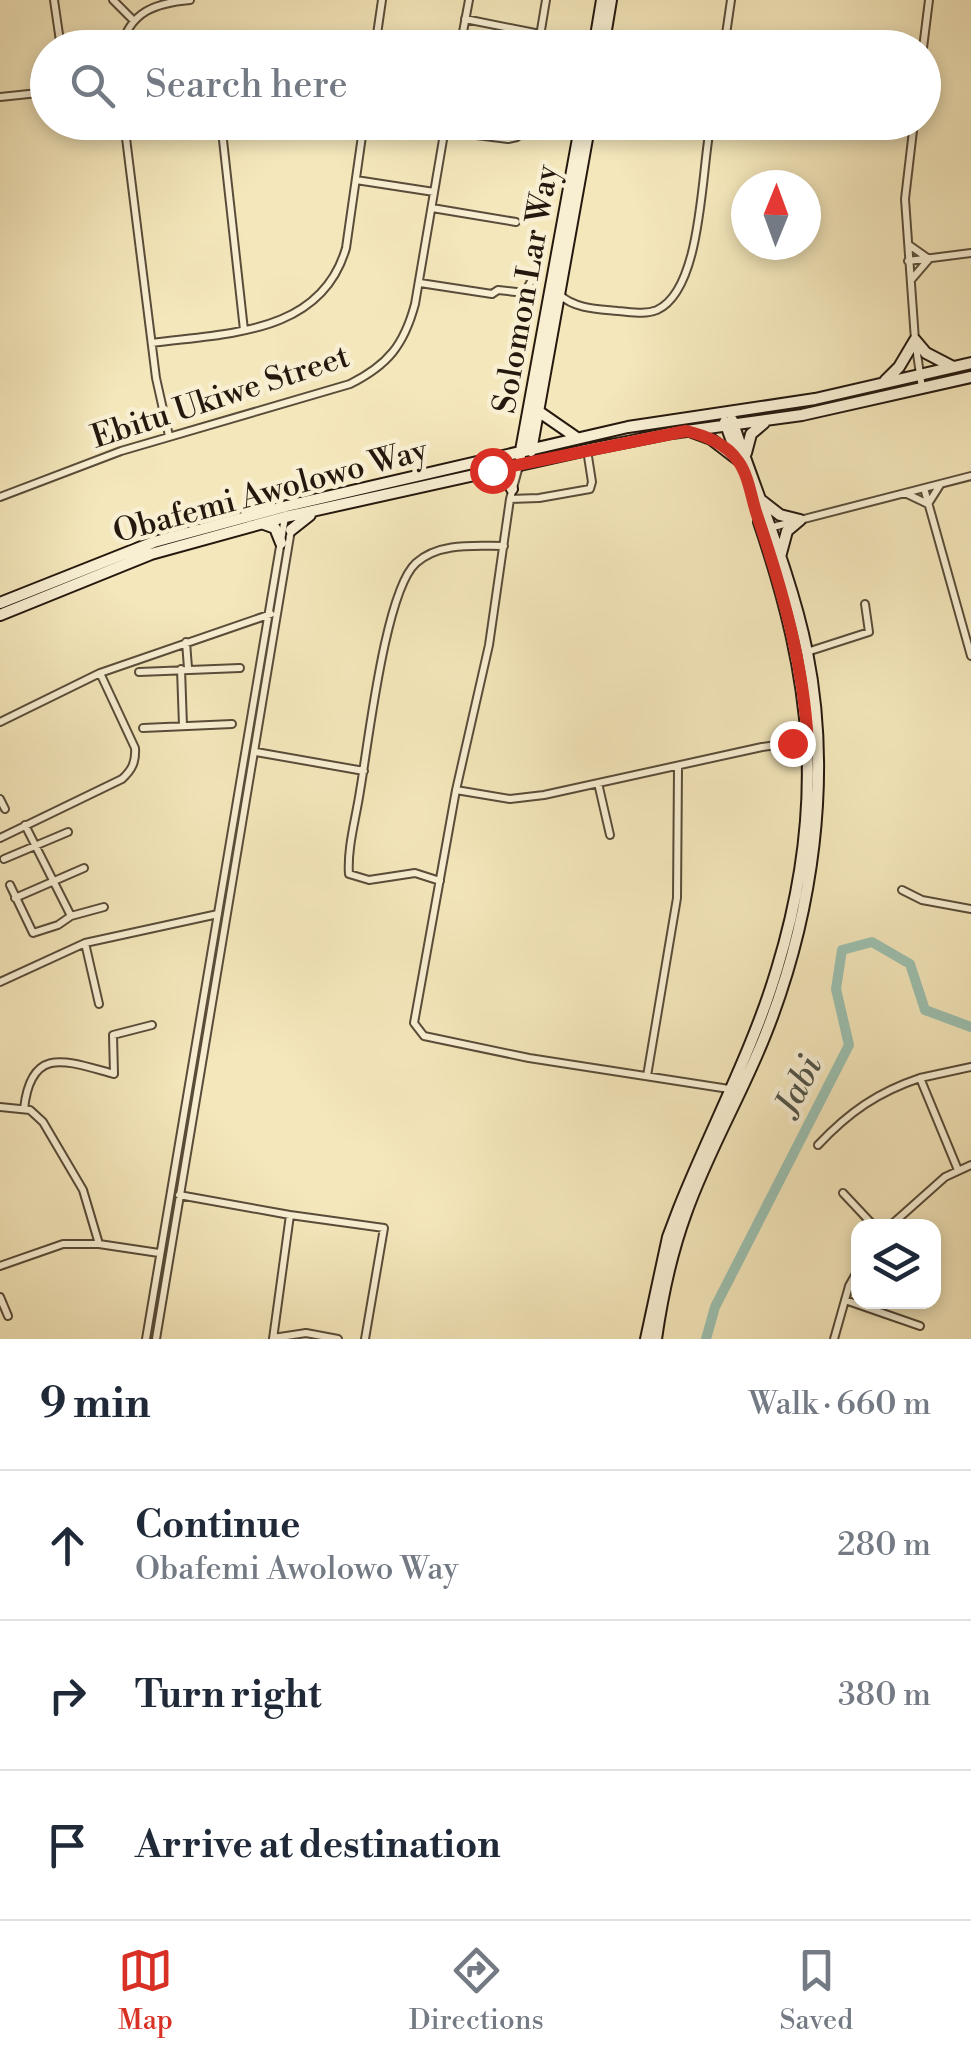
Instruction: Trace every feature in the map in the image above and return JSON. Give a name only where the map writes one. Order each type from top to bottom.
[{"type":"main road","points":[[597,30],[602,0]]},
{"type":"main road","points":[[606,30],[611,0]]},
{"type":"main road","name":"Solomon Lar Way","points":[[524,464],[578,140]]},
{"type":"main road","name":"Solomon Lar Way","points":[[526,450],[538,412],[587,140]]},
{"type":"main road","points":[[883,384],[915,340],[926,353],[954,367]]},
{"type":"main road","name":"Obafemi Awolowo Way","points":[[0,603],[140,547],[526,450],[725,411],[815,399],[971,363]]},
{"type":"main road","name":"Obafemi Awolowo Way","points":[[0,615],[137,559],[290,511],[686,431],[832,410],[971,378]]},
{"type":"main road","points":[[646,1339],[668,1237],[756,1028],[777,970],[816,832],[816,747],[807,652],[780,560],[725,411]]},
{"type":"main road","points":[[538,412],[578,438]]},
{"type":"main road","points":[[742,460],[750,434],[769,420]]},
{"type":"main road","points":[[656,1339],[672,1257],[687,1210],[766,1034],[787,972],[802,915],[809,850],[808,745],[797,654],[759,498],[742,460],[711,439],[686,431]]},
{"type":"main road","points":[[492,470],[506,478],[511,494]]},
{"type":"main road","points":[[759,498],[780,515],[800,520],[782,540],[780,560]]},
{"type":"main road","points":[[291,530],[301,520],[329,506]]},
{"type":"main road","points":[[258,524],[275,528],[281,542]]},
{"type":"street","points":[[54,0],[58,30]]},
{"type":"street","points":[[113,0],[133,20]]},
{"type":"street","points":[[127,30],[133,20],[154,5],[190,0]]},
{"type":"street","points":[[378,30],[382,0]]},
{"type":"street","points":[[463,30],[469,0]]},
{"type":"street","points":[[541,30],[546,0]]},
{"type":"street","points":[[727,30],[731,0]]},
{"type":"street","points":[[926,30],[929,0]]},
{"type":"street","points":[[465,20],[519,30]]},
{"type":"street","points":[[0,97],[30,94]]},
{"type":"street","points":[[126,140],[159,399],[170,436]]},
{"type":"street","points":[[224,140],[244,330]]},
{"type":"street","points":[[152,343],[275,323],[295,314],[324,290],[334,278],[346,248],[361,140]]},
{"type":"street","name":"Ebitu Ukiwe Street","points":[[0,498],[170,436],[277,408],[383,366],[407,333],[420,282],[444,140]]},
{"type":"street","points":[[560,295],[573,304],[644,314],[676,294],[691,261],[708,140]]},
{"type":"street","points":[[912,140],[905,199],[922,388]]},
{"type":"street","points":[[355,180],[434,192]]},
{"type":"street","points":[[432,208],[516,222]]},
{"type":"street","points":[[908,244],[929,259]]},
{"type":"street","points":[[908,261],[967,254],[971,244]]},
{"type":"street","points":[[910,281],[929,259]]},
{"type":"street","points":[[420,282],[492,294],[498,290],[525,294],[532,279]]},
{"type":"street","points":[[556,317],[573,304]]},
{"type":"street","points":[[511,494],[539,498],[590,489],[587,450]]},
{"type":"street","points":[[524,464],[511,494],[489,645],[456,790],[414,1022],[421,1034],[528,1058],[729,1088]]},
{"type":"street","points":[[765,528],[971,476]]},
{"type":"street","points":[[928,504],[940,484]]},
{"type":"street","points":[[924,488],[971,656]]},
{"type":"street","points":[[904,493],[928,504]]},
{"type":"street","points":[[146,1339],[218,914],[291,530],[290,511]]},
{"type":"street","points":[[156,1339],[256,752],[281,542],[290,511]]},
{"type":"street","points":[[440,881],[415,872],[369,880],[349,874],[379,673],[399,591],[409,570],[419,560],[459,546],[504,546]]},
{"type":"street","points":[[807,652],[869,632],[865,604]]},
{"type":"street","points":[[0,722],[100,672],[273,613]]},
{"type":"street","points":[[183,726],[186,642]]},
{"type":"street","points":[[139,672],[240,668]]},
{"type":"street","points":[[0,838],[122,779],[136,760],[136,748],[100,672]]},
{"type":"street","points":[[143,728],[232,724]]},
{"type":"street","points":[[456,790],[510,798],[544,796],[762,747],[808,745]]},
{"type":"street","points":[[256,752],[364,771]]},
{"type":"street","points":[[648,1076],[677,898],[678,768]]},
{"type":"street","points":[[598,782],[610,835]]},
{"type":"street","points":[[0,799],[4,810]]},
{"type":"street","points":[[25,825],[70,916]]},
{"type":"street","points":[[4,859],[68,832]]},
{"type":"street","points":[[15,898],[84,868]]},
{"type":"street","points":[[10,885],[33,933],[58,925],[70,916],[104,907]]},
{"type":"street","points":[[902,890],[922,900],[971,909]]},
{"type":"street","points":[[0,982],[84,943],[218,914]]},
{"type":"street","points":[[84,943],[99,1004]]},
{"type":"street","points":[[24,1109],[27,1085],[35,1071],[64,1062],[114,1074],[113,1035],[152,1026]]},
{"type":"street","points":[[818,1144],[863,1103],[884,1091],[971,1067]]},
{"type":"street","points":[[920,1078],[958,1170]]},
{"type":"street","points":[[0,1108],[30,1110],[43,1122],[83,1190],[99,1244]]},
{"type":"street","points":[[897,1219],[928,1190],[971,1165]]},
{"type":"street","points":[[843,1193],[867,1219]]},
{"type":"street","points":[[180,1196],[384,1228],[365,1339]]},
{"type":"street","points":[[290,1214],[273,1339],[306,1333],[338,1339]]},
{"type":"street","points":[[162,1240],[172,1241]]},
{"type":"street","points":[[0,1266],[63,1244],[99,1244],[160,1253]]},
{"type":"street","points":[[834,1339],[851,1286]]},
{"type":"street","points":[[0,1297],[8,1316]]},
{"type":"street","points":[[845,1300],[920,1326]]},
{"type":"waterway","name":"Jabi","points":[[706,1339],[715,1307],[849,1045],[836,989],[842,950],[872,942],[910,964],[925,1010],[971,1027]]},
{"type":"route","points":[[492,470],[686,431],[727,449],[739,461],[797,654],[808,745],[792,743]]}]
